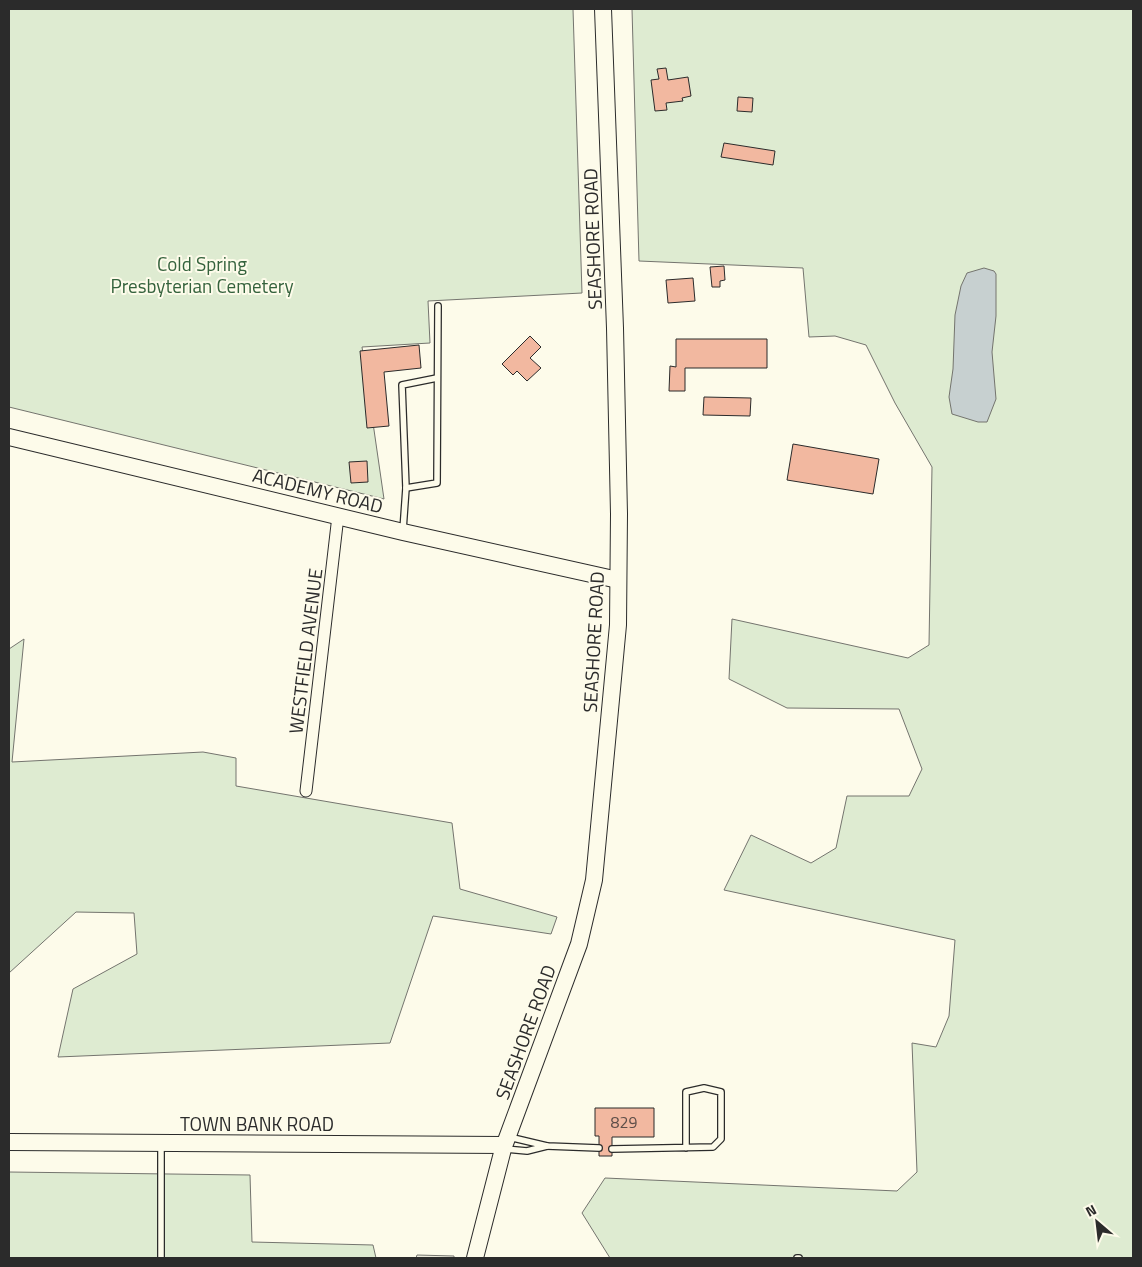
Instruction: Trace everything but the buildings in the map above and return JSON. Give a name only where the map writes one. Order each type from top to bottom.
[{"type":"street","name":"SEASHORE ROAD","points":[[475,1258],[505,1144],[579,944],[590,904],[595,870],[618,625],[615,328],[603,9]]},
{"type":"street","name":"ACADEMY ROAD","points":[[9,437],[403,532],[618,580]]},
{"type":"street","name":"WESTFIELD AVENUE","points":[[306,791],[338,516]]},
{"type":"street","name":"TOWN BANK ROAD","points":[[9,1142],[505,1144]]},
{"type":"lane","points":[[406,488],[437,483],[438,306]]},
{"type":"lane","points":[[403,532],[406,488],[402,385],[437,378]]},
{"type":"lane","points":[[612,1149],[686,1148],[713,1147],[722,1139],[721,1092],[704,1088],[686,1092],[686,1148]]},
{"type":"lane","points":[[161,1143],[162,1258]]},
{"type":"lane","points":[[505,1144],[527,1152],[547,1146]]},
{"type":"lane","points":[[505,1144],[599,1148]]},
{"type":"green space","name":"Cold Spring Presbyterian Cemetery","points":[[9,9],[573,9],[582,293],[428,301],[430,343],[362,347],[384,499],[9,407]]},
{"type":"green space","points":[[632,9],[1133,9],[1133,1258],[610,1258],[582,1213],[605,1178],[897,1191],[917,1172],[912,1043],[936,1047],[949,1016],[955,940],[724,890],[751,835],[811,863],[836,848],[847,796],[909,796],[922,769],[899,709],[787,708],[729,679],[732,619],[908,658],[929,645],[932,467],[895,403],[866,345],[835,336],[809,337],[803,268],[639,261]]},
{"type":"green space","points":[[24,639],[12,762],[203,752],[236,758],[236,786],[452,823],[460,889],[557,917],[551,934],[433,916],[390,1043],[58,1057],[73,989],[137,954],[134,913],[76,912],[9,973],[9,649]]},
{"type":"green space","points":[[9,1172],[250,1175],[252,1242],[373,1245],[376,1258],[9,1258]]},
{"type":"shaded area","points":[[984,268],[994,271],[996,274],[996,316],[992,352],[996,399],[987,422],[978,422],[952,414],[949,397],[953,369],[955,315],[961,286],[967,273]]},
{"type":"shaded area","points":[[417,1255],[454,1256],[454,1258],[416,1258]]}]
